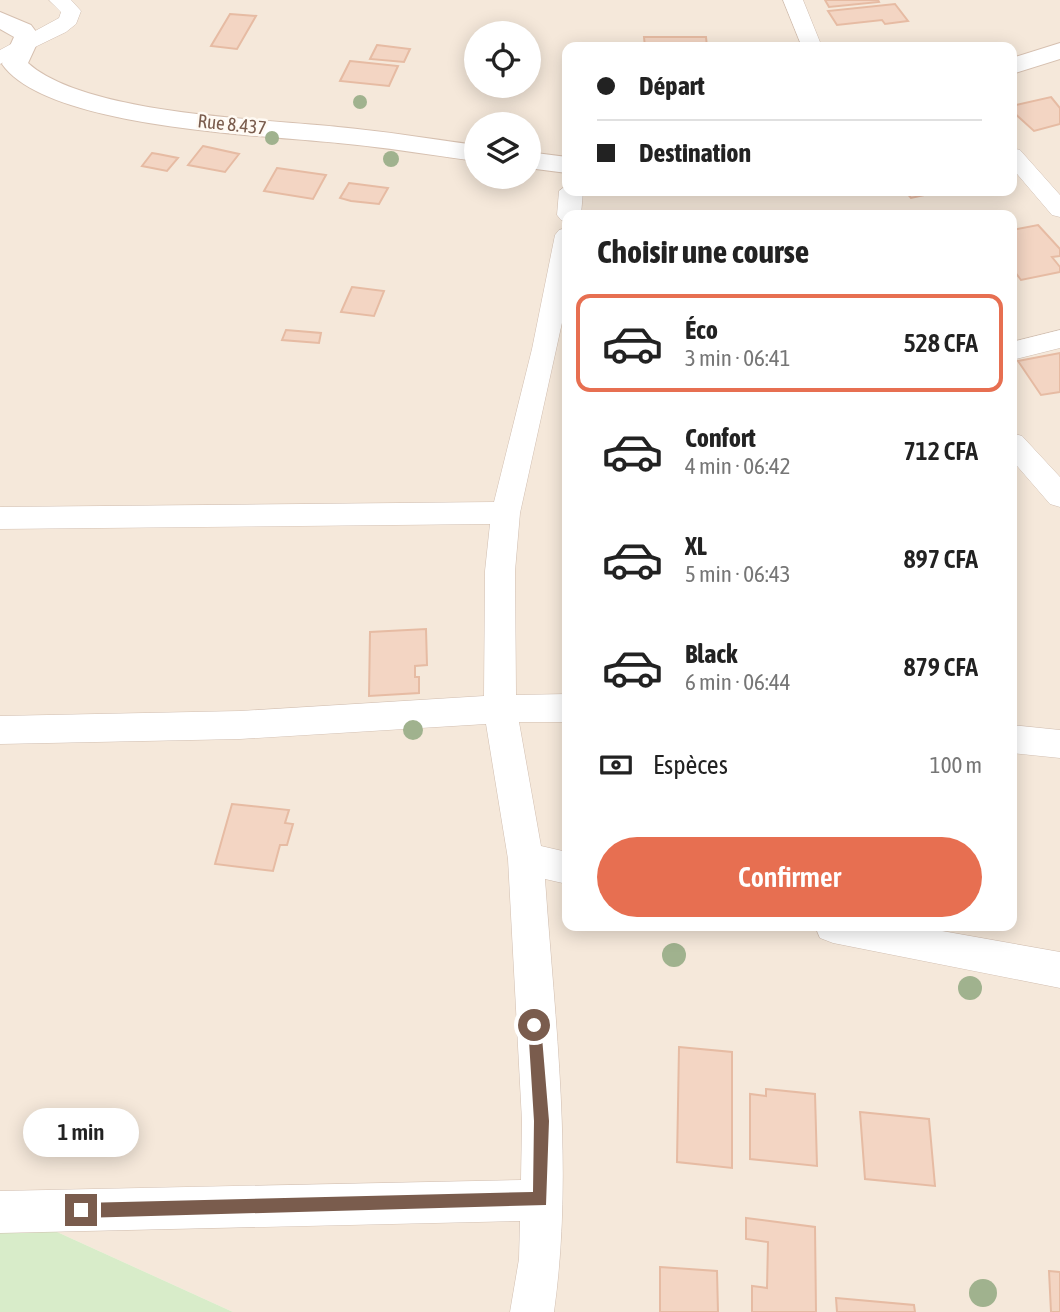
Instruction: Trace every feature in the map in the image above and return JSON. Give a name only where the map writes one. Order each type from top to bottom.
[{"type":"main road","name":"Rue 8.437","points":[[0,19],[22,30],[27,37],[7,51],[15,64],[32,80],[68,96],[114,107],[211,123],[342,135],[464,151]]},
{"type":"main road","points":[[1017,64],[1060,51]]},
{"type":"main road","points":[[541,162],[562,164]]},
{"type":"street","points":[[7,51],[69,20],[71,11],[59,0]]},
{"type":"street","points":[[793,0],[810,42]]},
{"type":"street","points":[[1017,161],[1060,210]]},
{"type":"street","points":[[532,1312],[540,1259],[542,1121],[526,859],[500,709],[500,571],[506,513],[545,349],[562,261]]},
{"type":"street","points":[[1017,350],[1060,339]]},
{"type":"street","points":[[1017,449],[1060,496]]},
{"type":"street","points":[[0,518],[506,513]]},
{"type":"street","points":[[0,730],[240,725],[500,709],[562,708]]},
{"type":"street","points":[[1017,740],[1060,744]]},
{"type":"street","points":[[526,859],[562,867]]},
{"type":"street","points":[[857,931],[1060,970]]},
{"type":"street","points":[[0,1212],[541,1200]]},
{"type":"shaded area","points":[[0,0],[1060,0],[1060,1312],[233,1312],[0,1206]]},
{"type":"green space","points":[[0,1206],[233,1312],[0,1312]]},
{"type":"building","points":[[825,0],[878,0],[879,2],[829,7]]},
{"type":"building","points":[[895,4],[908,21],[885,24],[882,20],[837,25],[828,11]]},
{"type":"building","points":[[230,14],[256,16],[237,49],[211,46]]},
{"type":"building","points":[[644,37],[706,37],[706,42],[644,42]]},
{"type":"building","points":[[377,45],[410,49],[404,62],[370,59]]},
{"type":"building","points":[[350,61],[398,66],[389,86],[340,81]]},
{"type":"building","points":[[1051,97],[1060,108],[1060,124],[1034,131],[1017,116],[1017,105]]},
{"type":"building","points":[[203,146],[239,154],[225,172],[188,165]]},
{"type":"building","points":[[152,153],[178,158],[167,171],[142,166]]},
{"type":"building","points":[[277,168],[326,175],[313,199],[264,191]]},
{"type":"building","points":[[349,183],[388,188],[379,204],[351,201],[340,198]]},
{"type":"building","points":[[1038,225],[1060,249],[1060,256],[1052,257],[1060,267],[1060,272],[1021,280],[1017,275],[1017,229]]},
{"type":"building","points":[[352,287],[384,291],[374,316],[341,312]]},
{"type":"building","points":[[286,330],[321,333],[319,343],[282,340]]},
{"type":"building","points":[[1060,353],[1060,392],[1041,395],[1018,361]]},
{"type":"building","points":[[426,629],[427,665],[415,666],[415,677],[419,677],[419,693],[369,696],[370,632]]},
{"type":"building","points":[[232,804],[289,810],[285,823],[293,824],[287,845],[280,845],[273,871],[215,864]]},
{"type":"building","points":[[679,1047],[732,1052],[732,1168],[677,1162]]},
{"type":"building","points":[[766,1089],[815,1094],[817,1166],[750,1159],[750,1094],[766,1096]]},
{"type":"building","points":[[860,1112],[929,1119],[935,1186],[865,1179]]},
{"type":"building","points":[[746,1218],[815,1227],[816,1312],[752,1312],[752,1286],[767,1288],[768,1242],[746,1239]]},
{"type":"building","points":[[660,1267],[717,1271],[718,1312],[660,1312]]},
{"type":"building","points":[[1049,1271],[1060,1272],[1060,1312],[1051,1312]]},
{"type":"building","points":[[836,1298],[914,1305],[915,1312],[837,1312]]},
{"type":"route","points":[[81,1210],[541,1200],[542,1121],[534,1025]]}]
